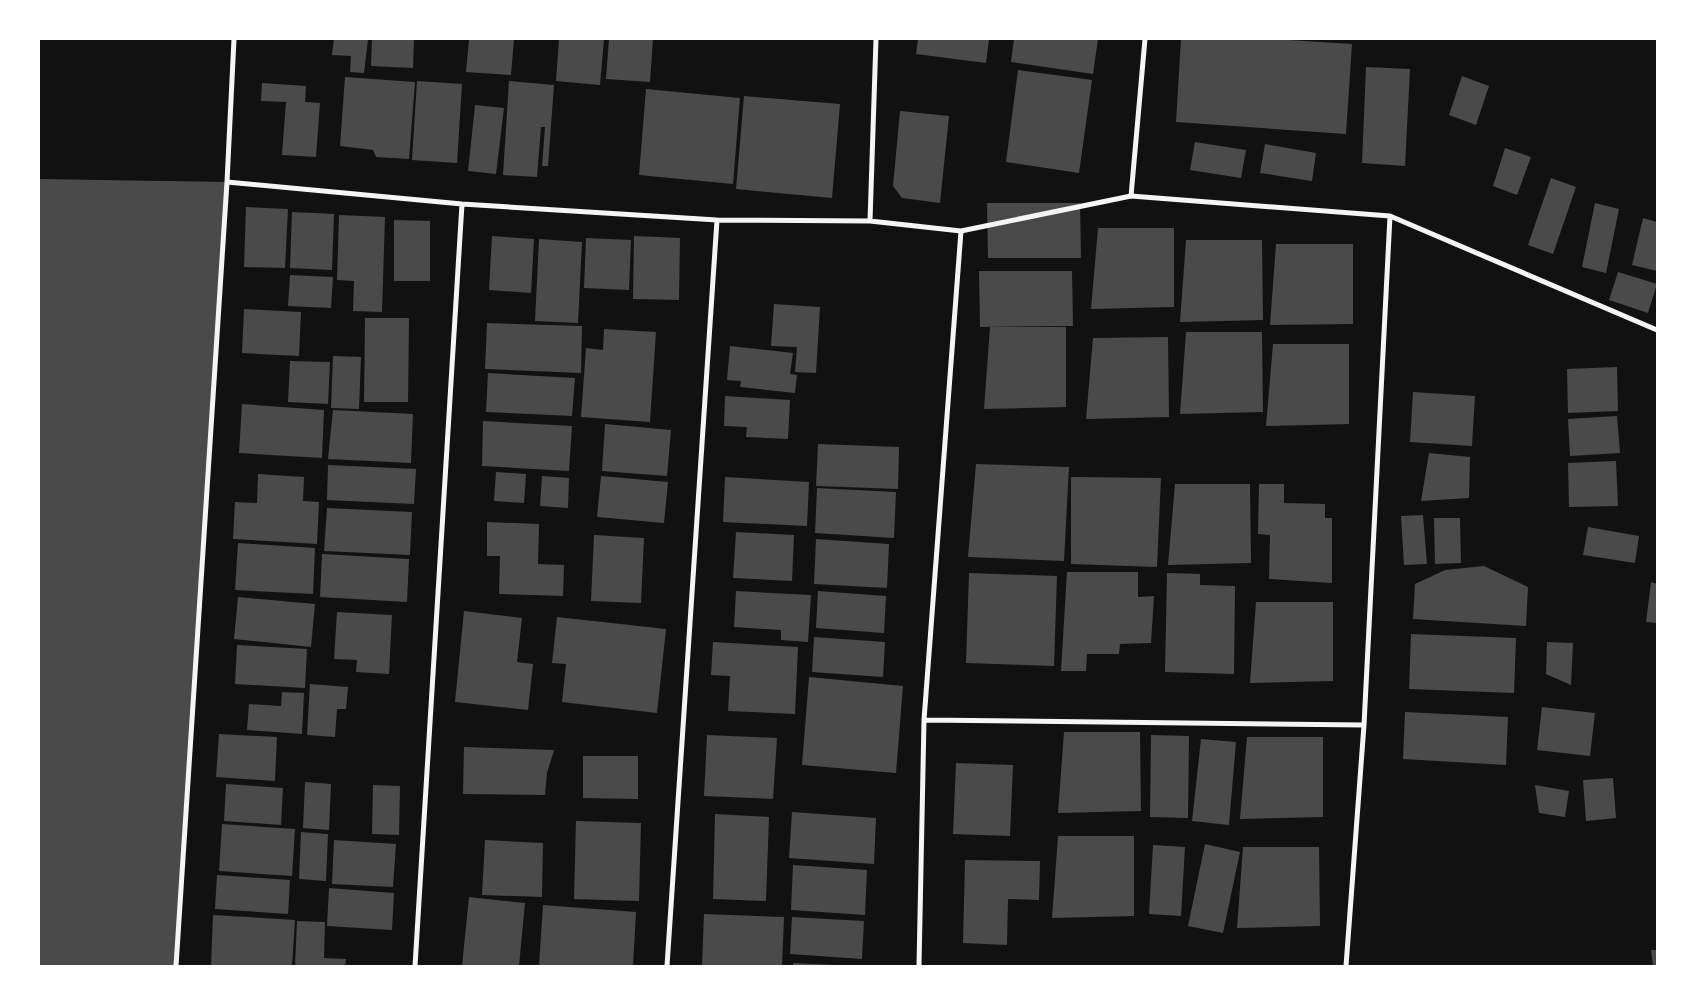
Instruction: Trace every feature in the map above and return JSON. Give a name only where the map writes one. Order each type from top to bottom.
[{"type":"street","points":[[176,966],[227,182],[234,39]]},
{"type":"street","points":[[870,221],[876,39]]},
{"type":"street","points":[[1131,196],[1145,39]]},
{"type":"street","points":[[227,182],[462,204],[717,220],[870,221],[961,231],[1131,196],[1390,216],[1657,330]]},
{"type":"street","points":[[415,966],[462,204]]},
{"type":"street","points":[[1346,966],[1364,725],[1390,216]]},
{"type":"street","points":[[667,966],[717,220]]},
{"type":"street","points":[[918,966],[924,720],[961,231]]},
{"type":"street","points":[[924,720],[1364,725]]},
{"type":"building","points":[[334,39],[368,39],[364,73],[350,72],[351,56],[332,55]]},
{"type":"building","points":[[372,39],[414,39],[413,68],[371,66]]},
{"type":"building","points":[[469,39],[514,39],[511,75],[466,72]]},
{"type":"building","points":[[559,39],[604,39],[600,85],[556,81]]},
{"type":"building","points":[[609,39],[653,39],[650,82],[606,79]]},
{"type":"building","points":[[918,39],[989,39],[986,63],[916,54]]},
{"type":"building","points":[[1014,39],[1098,39],[1093,74],[1011,62]]},
{"type":"building","points":[[1181,39],[1273,39],[1352,44],[1346,134],[1176,122]]},
{"type":"building","points":[[1366,67],[1410,69],[1405,166],[1362,163]]},
{"type":"building","points":[[1018,70],[1092,80],[1079,173],[1006,162]]},
{"type":"building","points":[[1462,76],[1489,86],[1476,125],[1449,115]]},
{"type":"building","points":[[345,77],[415,82],[409,159],[376,157],[373,150],[340,146]]},
{"type":"building","points":[[417,81],[462,84],[457,163],[412,160]]},
{"type":"building","points":[[509,81],[554,85],[548,166],[542,166],[545,127],[541,127],[537,177],[503,175]]},
{"type":"building","points":[[262,83],[306,86],[305,102],[320,103],[316,157],[282,155],[286,102],[261,101]]},
{"type":"building","points":[[646,89],[740,98],[733,184],[639,175]]},
{"type":"building","points":[[744,96],[840,104],[832,198],[736,189]]},
{"type":"building","points":[[475,105],[504,108],[496,174],[468,171]]},
{"type":"building","points":[[900,111],[949,116],[940,203],[902,198],[893,186]]},
{"type":"building","points":[[1195,142],[1246,150],[1241,178],[1190,170]]},
{"type":"building","points":[[1265,144],[1316,153],[1312,181],[1260,173]]},
{"type":"building","points":[[1505,148],[1531,157],[1517,195],[1493,186]]},
{"type":"building","points":[[1551,178],[1576,187],[1553,254],[1528,245]]},
{"type":"building","points":[[39,179],[227,182],[176,966],[39,966]]},
{"type":"building","points":[[987,203],[1080,203],[1081,258],[988,258]]},
{"type":"building","points":[[1595,203],[1619,209],[1606,273],[1582,267]]},
{"type":"building","points":[[246,207],[288,209],[285,268],[244,267]]},
{"type":"building","points":[[292,212],[334,214],[332,270],[290,268]]},
{"type":"building","points":[[339,215],[385,217],[382,312],[353,311],[354,281],[337,280]]},
{"type":"building","points":[[1643,218],[1657,222],[1657,271],[1632,265]]},
{"type":"building","points":[[394,220],[430,221],[430,281],[394,281]]},
{"type":"building","points":[[1098,228],[1174,228],[1174,307],[1091,309]]},
{"type":"building","points":[[492,236],[534,239],[531,293],[489,290]]},
{"type":"building","points":[[634,236],[680,238],[679,300],[633,299]]},
{"type":"building","points":[[586,238],[631,240],[629,290],[584,288]]},
{"type":"building","points":[[539,239],[582,242],[578,323],[535,321]]},
{"type":"building","points":[[1186,240],[1262,240],[1263,320],[1180,322]]},
{"type":"building","points":[[1276,244],[1353,244],[1353,324],[1270,325]]},
{"type":"building","points":[[979,271],[1072,271],[1073,326],[980,327]]},
{"type":"building","points":[[1618,272],[1657,284],[1648,313],[1609,300]]},
{"type":"building","points":[[290,275],[333,277],[331,308],[288,306]]},
{"type":"building","points":[[774,304],[820,307],[816,373],[795,372],[797,347],[771,346]]},
{"type":"building","points":[[244,309],[301,312],[299,356],[242,353]]},
{"type":"building","points":[[365,318],[409,318],[408,402],[364,402]]},
{"type":"building","points":[[487,323],[582,326],[581,373],[485,369]]},
{"type":"building","points":[[990,327],[1066,327],[1066,407],[984,409]]},
{"type":"building","points":[[604,329],[656,332],[650,422],[581,417],[586,348],[603,350]]},
{"type":"building","points":[[1186,332],[1262,332],[1263,412],[1180,414]]},
{"type":"building","points":[[1168,337],[1169,417],[1086,419],[1093,338]]},
{"type":"building","points":[[1273,344],[1349,344],[1349,424],[1266,426]]},
{"type":"building","points":[[730,346],[793,353],[790,374],[797,375],[795,393],[740,387],[741,381],[727,380]]},
{"type":"building","points":[[333,356],[361,357],[359,409],[331,408]]},
{"type":"building","points":[[290,361],[330,362],[328,404],[288,402]]},
{"type":"building","points":[[1617,367],[1618,411],[1568,413],[1567,369]]},
{"type":"building","points":[[488,373],[575,378],[572,416],[486,412]]},
{"type":"building","points":[[1413,392],[1475,396],[1472,446],[1410,442]]},
{"type":"building","points":[[725,396],[790,400],[788,439],[746,437],[747,427],[724,426]]},
{"type":"building","points":[[242,404],[324,410],[322,458],[239,453]]},
{"type":"building","points":[[333,410],[413,414],[411,463],[328,459]]},
{"type":"building","points":[[1617,416],[1620,453],[1570,456],[1568,419]]},
{"type":"building","points":[[483,421],[572,426],[569,471],[482,466]]},
{"type":"building","points":[[605,424],[671,430],[667,476],[602,471]]},
{"type":"building","points":[[818,444],[899,447],[898,489],[816,486]]},
{"type":"building","points":[[1429,453],[1470,457],[1469,498],[1421,501]]},
{"type":"building","points":[[1616,461],[1618,506],[1569,507],[1568,463]]},
{"type":"building","points":[[976,464],[1069,467],[1064,561],[968,557]]},
{"type":"building","points":[[328,465],[416,469],[414,504],[327,500]]},
{"type":"building","points":[[496,472],[526,474],[524,503],[494,501]]},
{"type":"building","points":[[258,474],[304,477],[303,501],[319,502],[317,544],[233,539],[235,502],[257,503]]},
{"type":"building","points":[[542,476],[569,478],[568,508],[540,506]]},
{"type":"building","points":[[601,476],[668,482],[664,523],[597,517]]},
{"type":"building","points":[[725,477],[809,482],[807,526],[723,522]]},
{"type":"building","points":[[1071,477],[1161,478],[1157,567],[1071,564]]},
{"type":"building","points":[[1175,484],[1250,484],[1251,563],[1168,565]]},
{"type":"building","points":[[1259,484],[1284,484],[1284,503],[1325,504],[1325,518],[1332,518],[1332,583],[1269,579],[1270,535],[1258,534]]},
{"type":"building","points":[[817,488],[896,492],[894,538],[815,533]]},
{"type":"building","points":[[327,508],[412,512],[410,555],[324,551]]},
{"type":"building","points":[[1423,515],[1427,564],[1404,565],[1401,516]]},
{"type":"building","points":[[1434,518],[1460,518],[1461,563],[1435,564]]},
{"type":"building","points":[[487,522],[539,524],[538,564],[564,565],[563,596],[499,594],[500,556],[487,556]]},
{"type":"building","points":[[1588,527],[1639,536],[1635,563],[1583,555]]},
{"type":"building","points":[[736,532],[794,535],[792,581],[733,578]]},
{"type":"building","points":[[594,535],[644,538],[641,603],[591,601]]},
{"type":"building","points":[[816,539],[889,544],[887,588],[814,584]]},
{"type":"building","points":[[238,543],[315,548],[313,594],[235,590]]},
{"type":"building","points":[[322,554],[409,559],[407,602],[320,597]]},
{"type":"building","points":[[1484,566],[1528,587],[1526,626],[1413,619],[1415,584],[1445,570]]},
{"type":"building","points":[[1067,572],[1138,572],[1138,597],[1154,596],[1151,643],[1120,644],[1119,654],[1087,654],[1086,671],[1061,671]]},
{"type":"building","points":[[969,573],[1057,576],[1054,666],[966,663]]},
{"type":"building","points":[[1167,573],[1200,574],[1200,585],[1235,586],[1234,674],[1165,672]]},
{"type":"building","points":[[1651,582],[1657,584],[1657,623],[1646,622]]},
{"type":"building","points":[[736,591],[811,595],[808,642],[781,640],[781,630],[734,627]]},
{"type":"building","points":[[818,591],[886,596],[884,633],[816,628]]},
{"type":"building","points":[[238,597],[315,604],[311,647],[234,639]]},
{"type":"building","points":[[1256,602],[1333,602],[1333,681],[1250,683]]},
{"type":"building","points":[[464,611],[522,618],[517,662],[533,664],[528,710],[455,702]]},
{"type":"building","points":[[337,612],[392,615],[389,674],[356,672],[357,660],[334,659]]},
{"type":"building","points":[[557,617],[666,629],[657,713],[562,702],[566,664],[552,663]]},
{"type":"building","points":[[1411,634],[1516,638],[1514,693],[1409,689]]},
{"type":"building","points":[[814,637],[885,642],[883,677],[812,672]]},
{"type":"building","points":[[713,642],[798,647],[795,714],[728,711],[730,676],[711,675]]},
{"type":"building","points":[[1547,642],[1573,643],[1571,685],[1546,674]]},
{"type":"building","points":[[237,645],[307,649],[305,688],[235,684]]},
{"type":"building","points":[[809,677],[903,686],[896,773],[802,765]]},
{"type":"building","points":[[310,684],[348,687],[346,709],[337,709],[335,737],[307,735]]},
{"type":"building","points":[[282,692],[304,693],[302,734],[247,730],[249,704],[281,706]]},
{"type":"building","points":[[1542,707],[1595,713],[1590,756],[1537,750]]},
{"type":"building","points":[[1405,712],[1508,717],[1506,765],[1403,759]]},
{"type":"building","points":[[1064,732],[1140,732],[1141,811],[1058,813]]},
{"type":"building","points":[[219,734],[277,737],[275,781],[216,777]]},
{"type":"building","points":[[707,735],[777,738],[773,799],[704,796]]},
{"type":"building","points":[[1151,735],[1189,736],[1188,818],[1150,817]]},
{"type":"building","points":[[1247,737],[1323,737],[1323,817],[1240,819]]},
{"type":"building","points":[[1201,739],[1236,742],[1229,825],[1192,821]]},
{"type":"building","points":[[464,747],[554,750],[547,773],[545,795],[463,794]]},
{"type":"building","points":[[583,756],[638,756],[638,799],[583,798]]},
{"type":"building","points":[[956,763],[1013,765],[1010,836],[953,834]]},
{"type":"building","points":[[1613,778],[1616,818],[1586,821],[1583,780]]},
{"type":"building","points":[[305,782],[331,784],[329,830],[303,828]]},
{"type":"building","points":[[226,784],[283,788],[281,825],[224,821]]},
{"type":"building","points":[[373,785],[400,786],[399,835],[372,834]]},
{"type":"building","points":[[1535,785],[1569,791],[1565,817],[1539,813]]},
{"type":"building","points":[[792,812],[876,818],[874,864],[789,858]]},
{"type":"building","points":[[715,814],[769,817],[766,901],[713,899]]},
{"type":"building","points":[[576,821],[641,823],[639,901],[574,899]]},
{"type":"building","points":[[222,824],[295,829],[292,876],[219,871]]},
{"type":"building","points":[[301,832],[328,834],[326,881],[299,879]]},
{"type":"building","points":[[1058,836],[1134,836],[1134,916],[1052,918]]},
{"type":"building","points":[[334,840],[396,844],[393,887],[332,884]]},
{"type":"building","points":[[485,840],[543,843],[542,897],[482,895]]},
{"type":"building","points":[[1205,844],[1240,852],[1223,933],[1188,926]]},
{"type":"building","points":[[1153,845],[1185,847],[1181,916],[1149,914]]},
{"type":"building","points":[[1243,847],[1319,847],[1320,926],[1237,928]]},
{"type":"building","points":[[965,860],[1040,861],[1039,900],[1008,899],[1007,945],[963,943]]},
{"type":"building","points":[[793,865],[867,870],[865,915],[791,910]]},
{"type":"building","points":[[217,875],[290,880],[288,914],[215,909]]},
{"type":"building","points":[[329,888],[394,893],[392,930],[327,926]]},
{"type":"building","points":[[469,897],[525,903],[519,966],[462,966]]},
{"type":"building","points":[[543,905],[636,912],[633,966],[539,966]]},
{"type":"building","points":[[704,914],[784,917],[782,966],[702,966]]},
{"type":"building","points":[[213,915],[295,920],[292,966],[211,966]]},
{"type":"building","points":[[792,917],[864,921],[862,959],[790,954]]},
{"type":"building","points":[[297,921],[325,922],[324,958],[346,959],[345,966],[295,966]]},
{"type":"building","points":[[1651,950],[1657,950],[1657,966],[1653,966]]},
{"type":"building","points":[[793,963],[837,965],[837,966],[793,966]]}]
